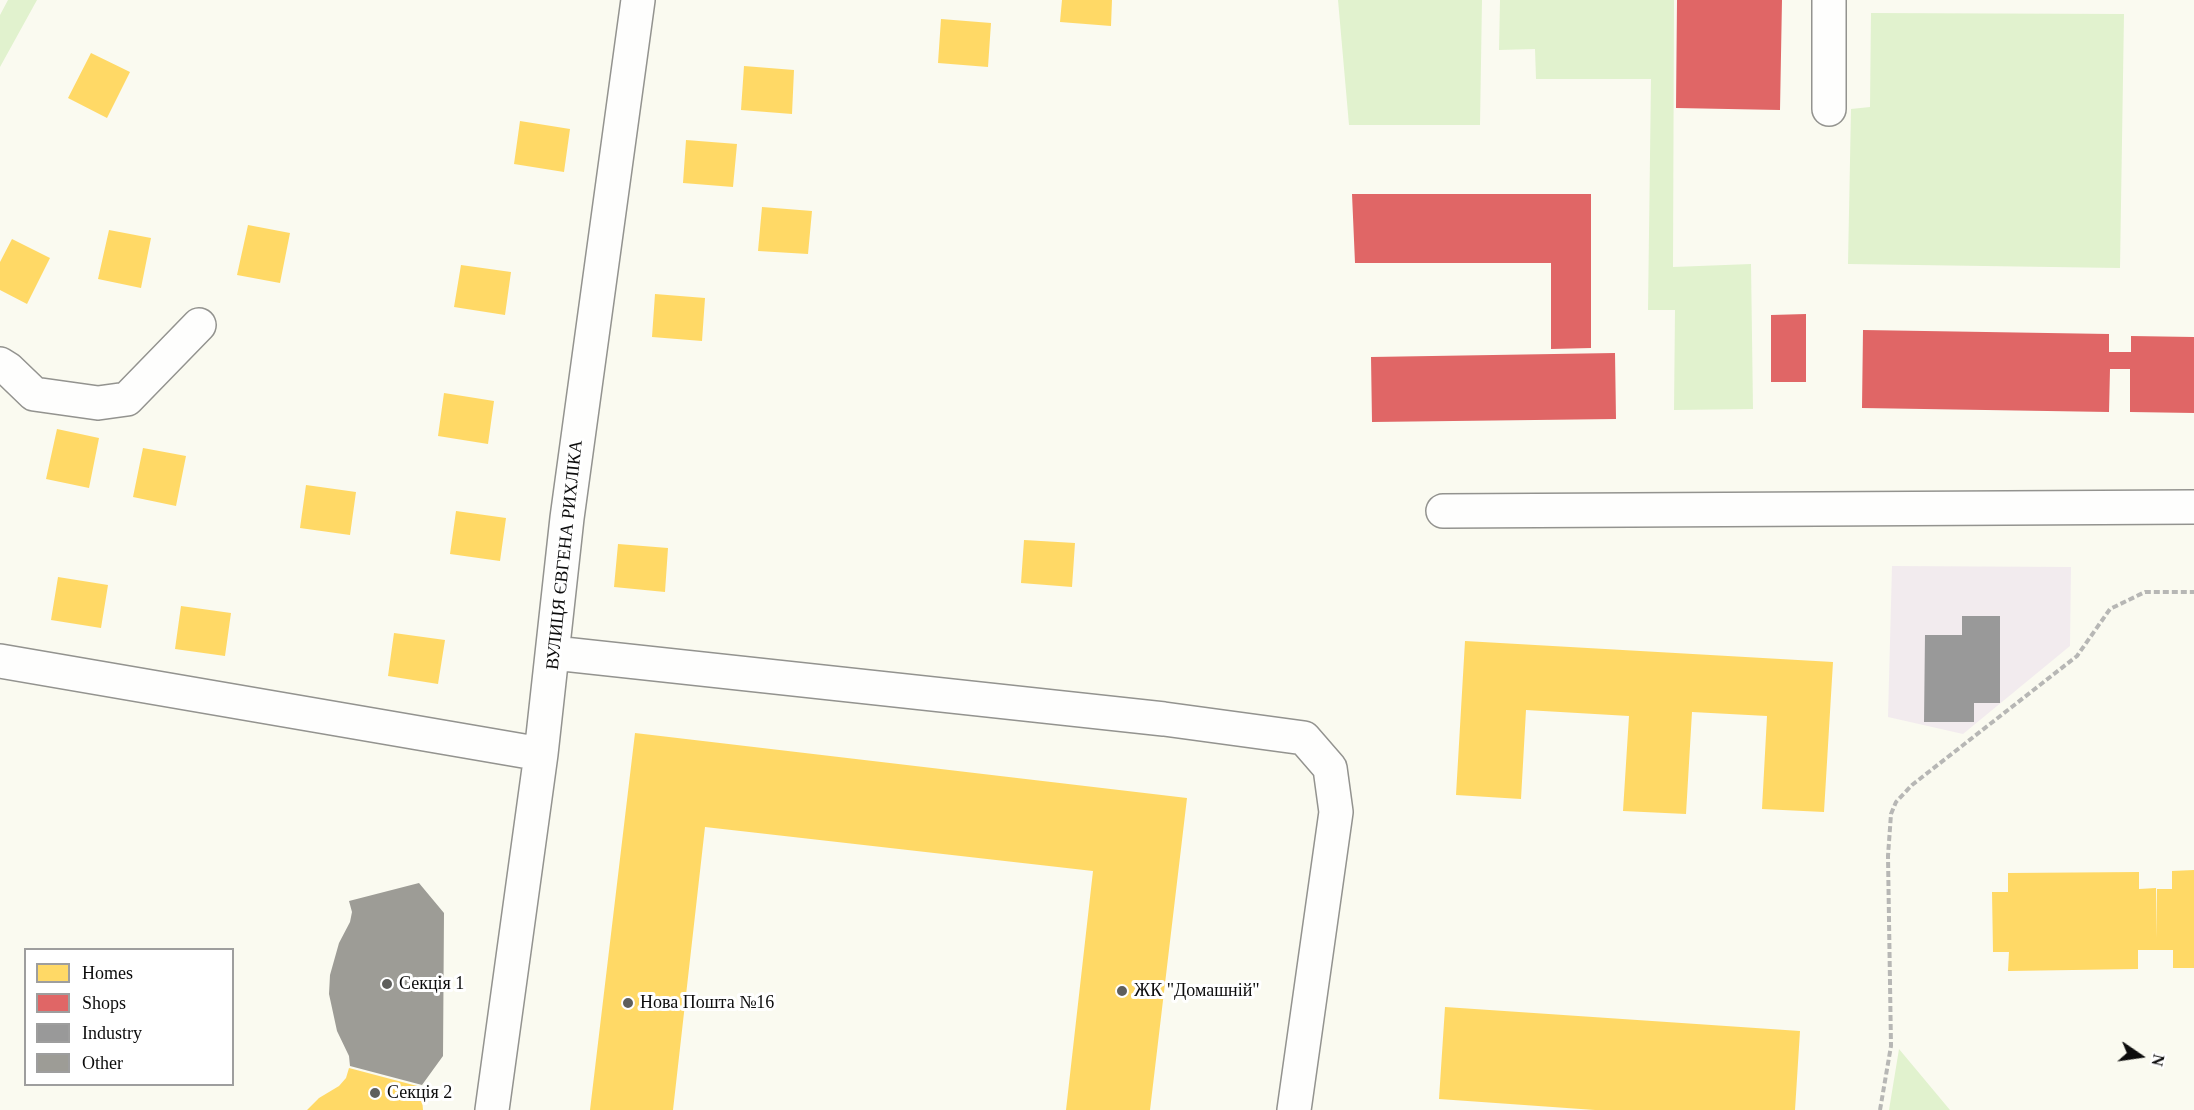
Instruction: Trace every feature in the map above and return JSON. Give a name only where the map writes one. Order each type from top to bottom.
[{"type":"street","name":"ВУЛИЦЯ ЄВГЕНА РИХЛІКА","points":[[492,1110],[554,653],[567,518],[638,0]]},
{"type":"street","points":[[1829,0],[1829,109]]},
{"type":"street","points":[[0,364],[9,369],[34,394],[98,402],[127,399],[199,325]]},
{"type":"street","points":[[1443,511],[2194,507]]},
{"type":"street","points":[[554,653],[1164,719],[1304,738],[1330,768],[1336,812],[1294,1110]]},
{"type":"street","points":[[0,661],[541,754]]},
{"type":"path","points":[[1880,1110],[1891,1046],[1888,856],[1891,814],[1896,802],[1912,785],[2077,656],[2110,609],[2145,592],[2194,592]]},
{"type":"shaded area","points":[[1892,566],[2071,567],[2070,646],[1963,734],[1888,717]]},
{"type":"green space","points":[[8,0],[37,0],[0,67],[0,15]]},
{"type":"green space","points":[[1338,0],[1482,0],[1480,125],[1349,125]]},
{"type":"green space","points":[[1500,0],[1674,0],[1673,267],[1751,264],[1753,409],[1674,410],[1675,310],[1648,310],[1651,79],[1536,79],[1535,49],[1499,50]]},
{"type":"green space","points":[[1871,13],[2124,14],[2120,268],[1848,264],[1851,109],[1870,107]]},
{"type":"green space","points":[[1899,1049],[1950,1110],[1889,1110]]},
{"type":"building: Homes","points":[[1062,0],[1112,0],[1111,26],[1060,22]]},
{"type":"building: Homes","points":[[941,19],[991,23],[988,67],[938,63]]},
{"type":"building: Homes","points":[[91,53],[130,72],[107,118],[68,98]]},
{"type":"building: Homes","points":[[744,66],[794,70],[792,114],[741,110]]},
{"type":"building: Homes","points":[[520,121],[570,129],[564,172],[514,164]]},
{"type":"building: Homes","points":[[686,140],[737,144],[733,187],[683,183]]},
{"type":"building: Homes","points":[[762,207],[812,211],[808,254],[758,251]]},
{"type":"building: Homes","points":[[248,225],[290,233],[280,283],[237,275]]},
{"type":"building: Homes","points":[[109,230],[151,238],[141,288],[98,279]]},
{"type":"building: Homes","points":[[12,239],[50,258],[27,304],[0,290],[0,262]]},
{"type":"building: Homes","points":[[461,265],[511,272],[505,315],[454,307]]},
{"type":"building: Homes","points":[[655,294],[705,298],[702,341],[652,337]]},
{"type":"building: Homes","points":[[444,393],[494,401],[488,444],[438,436]]},
{"type":"building: Homes","points":[[57,429],[99,438],[89,488],[46,479]]},
{"type":"building: Homes","points":[[143,448],[186,456],[176,506],[133,497]]},
{"type":"building: Homes","points":[[306,485],[356,492],[350,535],[300,528]]},
{"type":"building: Homes","points":[[456,511],[506,518],[500,561],[450,554]]},
{"type":"building: Homes","points":[[1024,540],[1075,543],[1072,587],[1021,583]]},
{"type":"building: Homes","points":[[618,544],[668,548],[665,592],[614,587]]},
{"type":"building: Homes","points":[[58,577],[108,585],[101,628],[51,620]]},
{"type":"building: Homes","points":[[181,606],[231,613],[225,656],[175,649]]},
{"type":"building: Homes","points":[[394,633],[445,640],[438,684],[388,676]]},
{"type":"building: Homes","points":[[1465,641],[1833,662],[1824,812],[1762,809],[1767,716],[1692,712],[1686,814],[1623,811],[1629,716],[1526,710],[1521,799],[1456,795]]},
{"type":"building: Homes","name":"ЖК \"Домашній\"","points":[[635,733],[1187,798],[1150,1110],[1066,1110],[1093,871],[705,827],[673,1110],[590,1110]]},
{"type":"building: Homes","points":[[2194,870],[2194,968],[2173,968],[2173,950],[2138,950],[2138,969],[2008,971],[2009,952],[1993,952],[1992,892],[2008,892],[2008,873],[2139,872],[2139,889],[2156,888],[2157,938],[2157,889],[2172,889],[2172,871]]},
{"type":"building: Homes","points":[[1445,1007],[1800,1031],[1795,1110],[1595,1110],[1439,1099]]},
{"type":"building: Homes","name":"Секція 2","points":[[349,1068],[421,1087],[423,1110],[307,1110],[319,1098],[339,1086],[346,1078]]},
{"type":"building: Shops","points":[[1677,0],[1782,0],[1780,110],[1676,108]]},
{"type":"building: Shops","points":[[1352,194],[1591,194],[1591,348],[1551,349],[1551,263],[1355,263]]},
{"type":"building: Shops","points":[[1806,314],[1806,382],[1771,382],[1771,315]]},
{"type":"building: Shops","points":[[1863,330],[2109,334],[2109,352],[2131,352],[2131,336],[2194,337],[2194,413],[2130,412],[2130,369],[2110,369],[2109,412],[1862,408]]},
{"type":"building: Shops","points":[[1615,353],[1616,419],[1372,422],[1371,357]]},
{"type":"building: Industry","points":[[1962,616],[2000,616],[2000,703],[1974,703],[1974,722],[1924,722],[1925,635],[1962,635]]},
{"type":"building: Other","name":"Секція 1","points":[[419,883],[444,913],[443,1056],[422,1085],[350,1066],[349,1056],[337,1031],[329,994],[330,975],[339,943],[350,922],[352,912],[349,901]]},
{"type":"place","name":"Секція 1","points":[[387,984]]},
{"type":"place","name":"ЖК \"Домашній\"","points":[[1122,991]]},
{"type":"place","name":"Нова Пошта №16","points":[[628,1003]]},
{"type":"place","name":"Секція 2","points":[[375,1093]]}]
